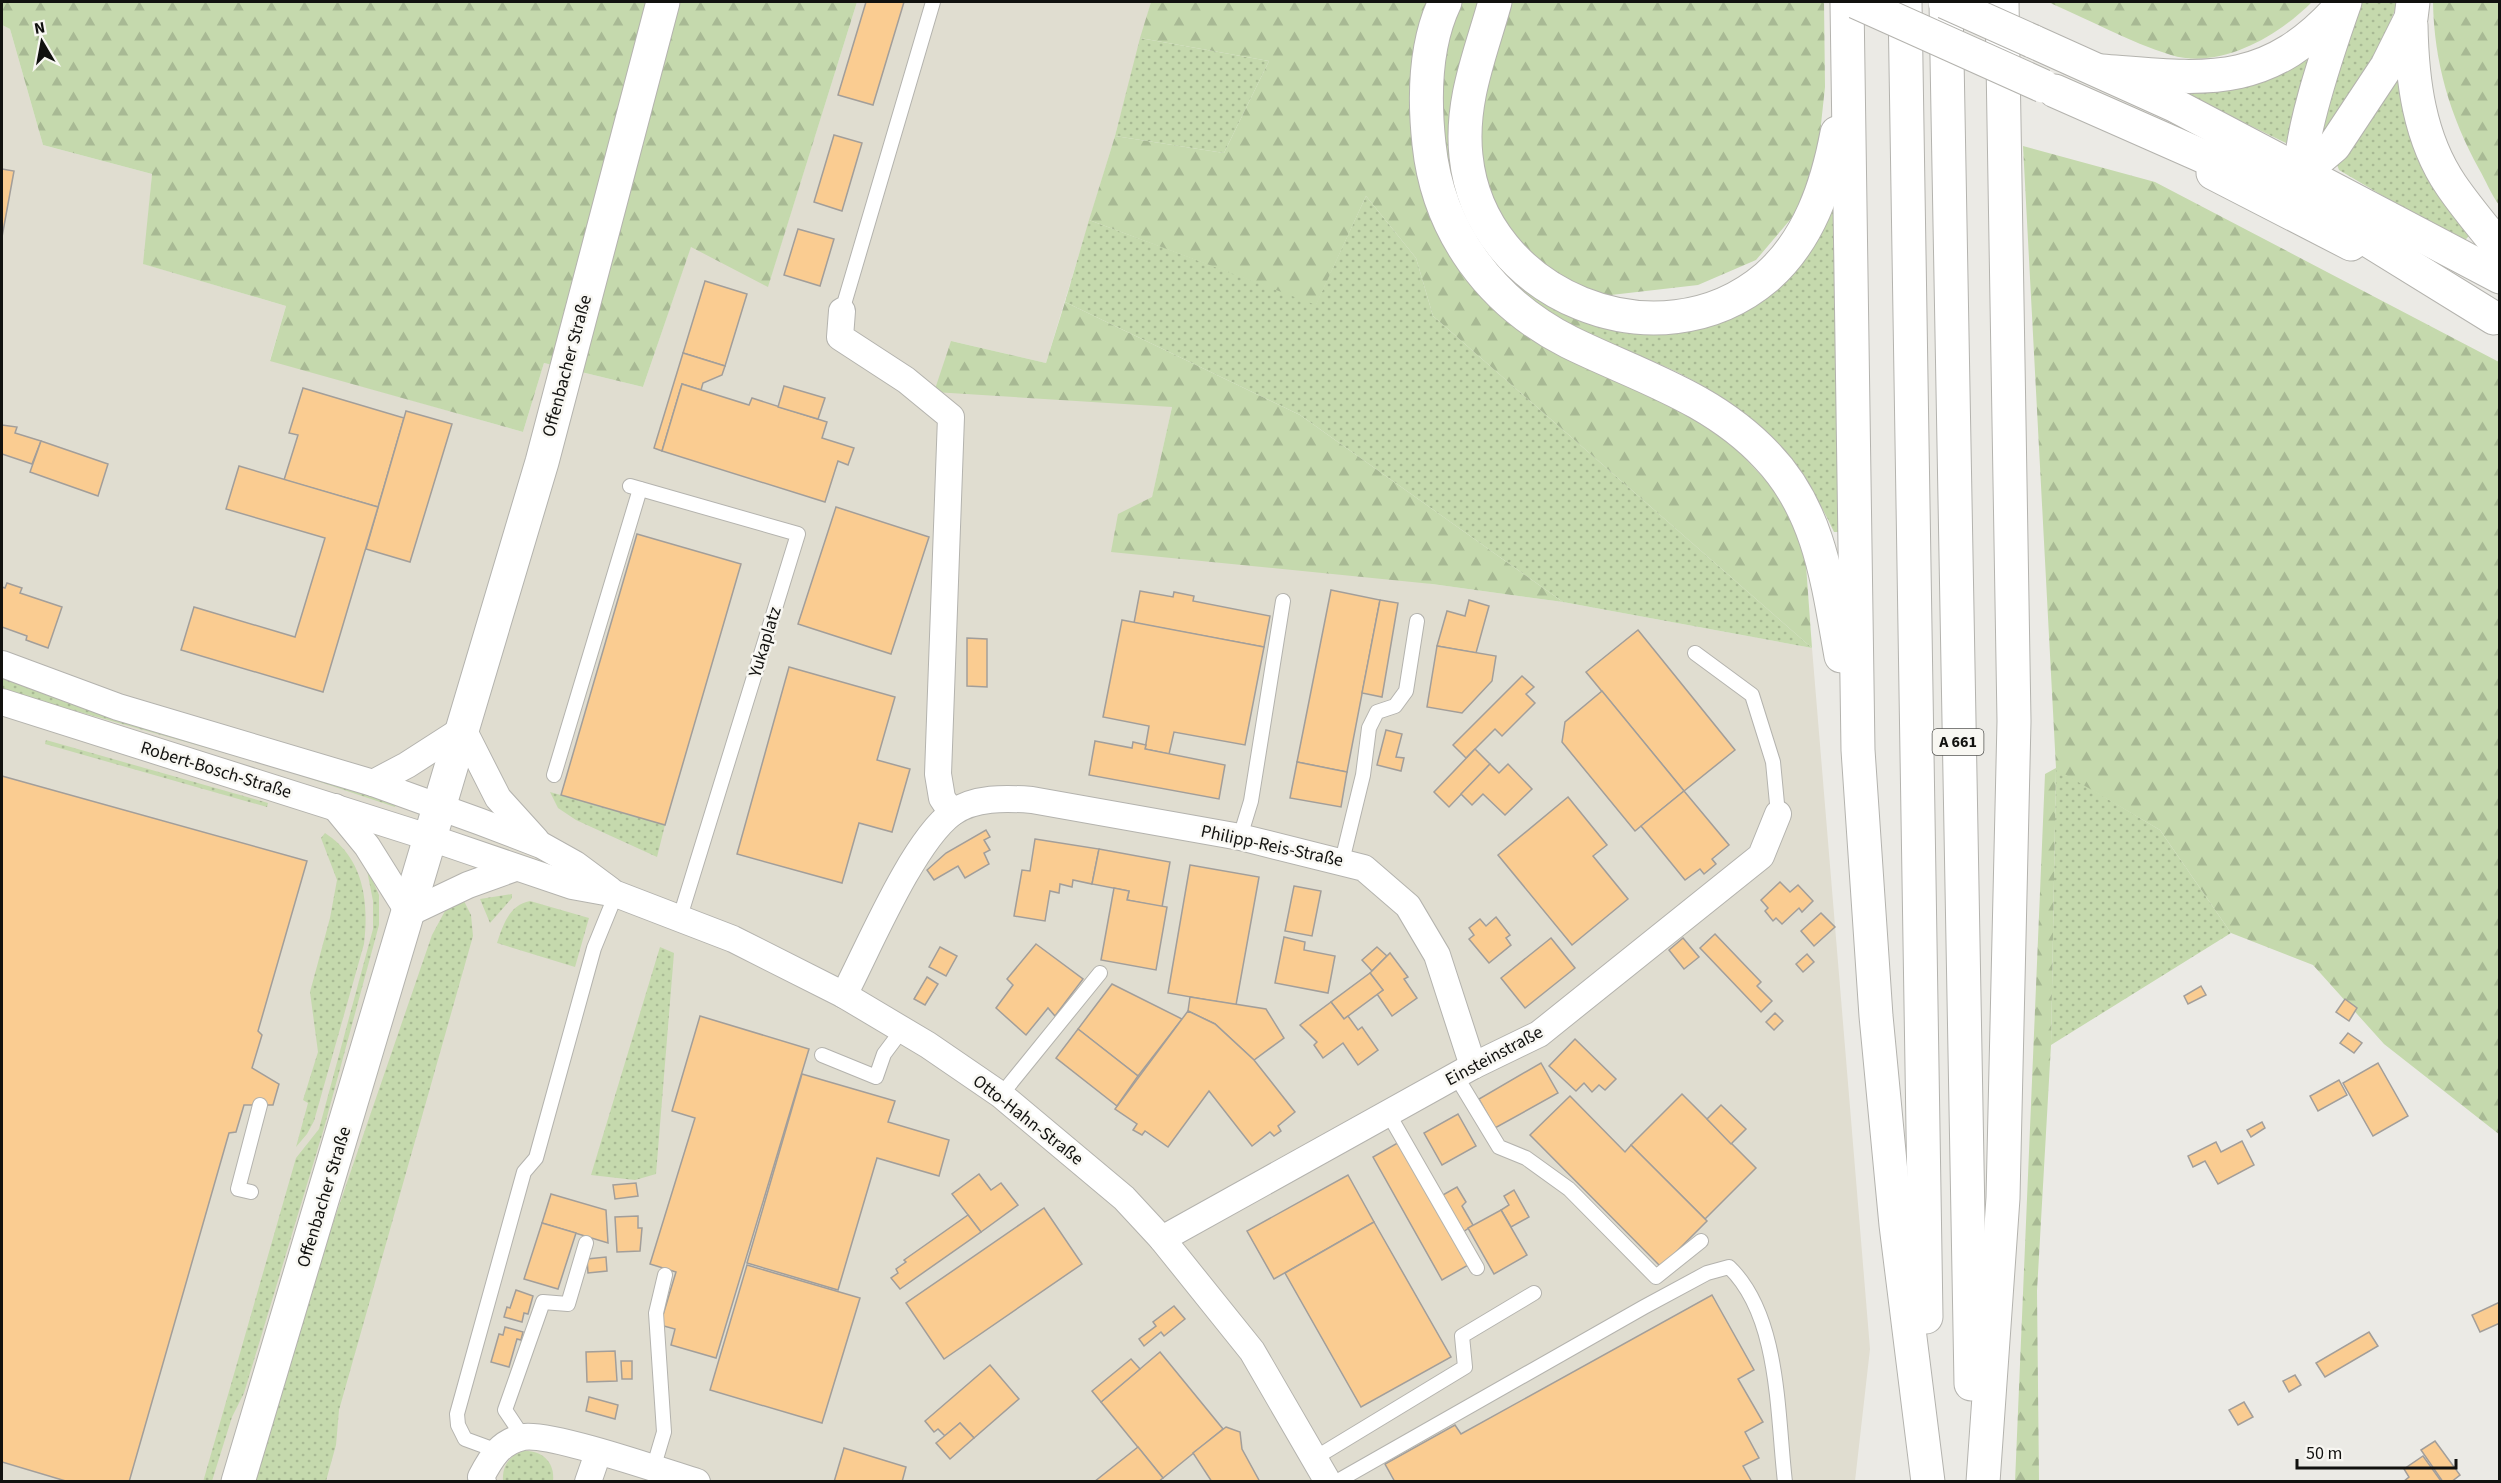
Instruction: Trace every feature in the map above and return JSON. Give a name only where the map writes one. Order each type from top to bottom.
[{"type":"main road","name":"Offenbacher Straße","points":[[238,1482],[410,913],[542,462],[663,2]]},
{"type":"main road","points":[[1495,2],[1467,95],[1465,125],[1471,186],[1480,213],[1501,245],[1539,281],[1582,304],[1607,313],[1637,318],[1681,314],[1720,305],[1748,291],[1768,276],[1802,236],[1818,204],[1831,165],[1848,72]]},
{"type":"main road","points":[[1485,37],[1520,2]]},
{"type":"main road","points":[[1848,2],[1858,750],[1876,1016],[1895,1214],[1929,1482]]},
{"type":"main road","points":[[1856,2],[2049,89],[2254,177],[2280,179],[2301,174],[2334,146],[2387,66],[2412,10]]},
{"type":"main road","name":"A 661","points":[[1905,2],[1929,1482]]},
{"type":"main road","points":[[1946,2],[2102,71],[2227,132],[2301,174],[2499,277]]},
{"type":"main road","name":"A 661","points":[[1946,2],[1973,1482]]},
{"type":"main road","points":[[1983,1482],[2003,1198],[2013,768],[2010,408],[2002,2]]},
{"type":"main road","points":[[2345,2],[2313,107],[2301,174],[2306,194],[2324,213],[2497,320]]},
{"type":"main road","points":[[2102,71],[2206,77],[2250,70],[2272,61],[2307,38],[2345,2]]},
{"type":"main road","points":[[1438,8],[1429,66],[1427,130],[1436,185],[1457,239],[1490,285],[1526,316],[1566,340],[1668,386],[1704,405],[1747,437],[1780,470],[1804,506],[1817,540],[1858,750]]},
{"type":"main road","points":[[2412,10],[2412,67],[2419,109],[2427,136],[2450,185],[2499,248]]},
{"type":"main road","points":[[2049,89],[2497,320]]},
{"type":"street","points":[[842,311],[840,337],[906,380],[951,417],[938,774],[942,798],[952,813],[919,851],[844,995]]},
{"type":"street","name":"Robert-Bosch-Straße","points":[[2,664],[118,707],[373,783],[436,822]]},
{"type":"street","name":"Robert-Bosch-Straße","points":[[2,702],[335,807],[436,822]]},
{"type":"street","points":[[373,783],[463,729],[498,798],[541,845]]},
{"type":"street","name":"Philipp-Reis-Straße","points":[[952,813],[987,801],[1006,798],[1032,800],[1240,837],[1365,868],[1408,906],[1437,956],[1465,1071]]},
{"type":"street","points":[[335,807],[367,846],[410,913],[468,885],[515,868]]},
{"type":"street","name":"Einsteinstraße","points":[[1161,1239],[1465,1071],[1539,1034],[1761,856],[1778,814]]},
{"type":"street","name":"Otto-Hahn-Straße","points":[[436,822],[541,845],[575,864],[615,894]]},
{"type":"street","name":"Otto-Hahn-Straße","points":[[436,822],[515,868],[572,886],[615,894],[733,939],[844,995],[1002,1095],[1124,1198],[1161,1239],[1252,1351],[1328,1482]]},
{"type":"street","points":[[483,1482],[481,1476],[495,1450],[523,1437],[553,1440],[697,1482]]},
{"type":"street","points":[[588,1482],[598,1453]]},
{"type":"lane","points":[[842,311],[933,2]]},
{"type":"lane","name":"Yukaplatz","points":[[554,775],[635,487],[798,534],[680,917]]},
{"type":"lane","points":[[1240,837],[1251,801],[1283,601]]},
{"type":"lane","points":[[1342,861],[1363,775],[1369,728],[1377,712],[1395,706],[1406,691],[1417,621]]},
{"type":"lane","points":[[1695,653],[1752,695],[1773,762],[1778,814]]},
{"type":"lane","points":[[495,1450],[465,1439],[458,1425],[457,1414],[524,1172],[536,1158],[594,948],[615,894]]},
{"type":"lane","points":[[1002,1095],[1100,973]]},
{"type":"lane","points":[[822,1055],[876,1077],[884,1054],[902,1030]]},
{"type":"lane","points":[[1465,1071],[1499,1147],[1526,1158],[1569,1189],[1656,1277],[1701,1240]]},
{"type":"lane","points":[[251,1192],[238,1188],[260,1105]]},
{"type":"lane","points":[[1388,1113],[1477,1269]]},
{"type":"lane","points":[[523,1437],[505,1410],[543,1302],[568,1304],[586,1243]]},
{"type":"lane","points":[[1336,1482],[1644,1307],[1707,1273],[1729,1267],[1743,1280],[1769,1338],[1785,1482]]},
{"type":"lane","points":[[653,1469],[664,1432],[656,1313],[664,1275]]},
{"type":"lane","points":[[1315,1458],[1465,1367],[1462,1336],[1534,1293]]},
{"type":"shaded area","points":[[857,2],[1151,2],[1115,136],[1046,363],[951,341],[1172,407],[1152,498],[1118,515],[1432,584],[1563,602],[1812,648],[1870,1349],[1855,1481],[2,1481],[2,25],[10,29],[43,145],[152,174],[144,264],[286,306],[270,360],[523,432],[544,363],[643,387],[691,246],[768,286]]},
{"type":"green space","points":[[2,2],[857,2],[768,287],[691,247],[643,387],[544,363],[523,432],[270,361],[286,306],[143,264],[152,174],[43,145],[10,29],[2,25]]},
{"type":"green space","points":[[1151,2],[1824,2],[1825,87],[1818,152],[1801,207],[1756,260],[1698,285],[1611,295],[1576,353],[1655,391],[1726,438],[1772,487],[1804,537],[1812,648],[1433,316],[1416,258],[1366,196],[1316,305],[1089,220],[1115,136],[1224,153],[1269,61],[1140,38]]},
{"type":"green space","points":[[2048,2],[2312,2],[2283,27],[2248,47],[2209,58],[2190,58],[2171,55],[2140,44]]},
{"type":"green space","points":[[2357,2],[2398,2],[2379,51],[2322,143],[2318,114]]},
{"type":"green space","points":[[2433,2],[2499,2],[2499,205],[2469,149],[2452,109],[2440,67]]},
{"type":"green space","points":[[2327,31],[2290,145],[2183,93]]},
{"type":"green space","points":[[1140,38],[1269,61],[1224,153],[1115,136]]},
{"type":"green space","points":[[2399,66],[2471,233],[2463,243],[2339,170],[2336,162]]},
{"type":"green space","points":[[2023,146],[2155,182],[2499,362],[2500,1135],[2384,1044],[2313,965],[2231,933],[2160,830],[2056,769],[2051,1045],[2037,1291],[2039,1481],[2015,1482],[2045,774],[2056,768]]},
{"type":"green space","points":[[1366,196],[1416,258],[1433,316],[1812,648],[1563,602],[1300,415],[1065,302],[1089,220],[1316,304]]},
{"type":"green space","points":[[1833,196],[1839,532],[1834,532],[1820,505],[1789,458],[1771,438],[1730,403],[1679,373],[1575,326],[1521,277],[1708,318]]},
{"type":"green space","points":[[1065,302],[1300,415],[1563,602],[1432,584],[1111,552],[1118,514],[1152,497],[1172,407],[934,392],[951,341],[1046,363]]},
{"type":"green space","points":[[2,678],[68,703],[398,799],[395,807],[275,767],[30,698],[2,689]]},
{"type":"green space","points":[[46,740],[268,803],[267,807],[45,744]]},
{"type":"green space","points":[[2056,768],[2160,830],[2231,933],[2051,1045]]},
{"type":"green space","points":[[550,792],[665,825],[657,857],[576,820],[558,808]]},
{"type":"green space","points":[[325,833],[348,855],[361,882],[366,912],[364,944],[314,1121],[296,1147],[308,1103],[303,1100],[318,1052],[310,992],[330,918],[337,880],[321,838]]},
{"type":"green space","points":[[366,865],[379,895],[379,925],[324,1128],[244,1393],[232,1417],[212,1481],[203,1482],[296,1158],[319,1129],[373,929],[373,901]]},
{"type":"green space","points":[[512,894],[512,898],[490,923],[480,899]]},
{"type":"green space","points":[[463,899],[471,915],[473,936],[339,1410],[336,1445],[326,1481],[250,1482],[297,1328],[432,935],[445,911]]},
{"type":"green space","points":[[530,901],[589,918],[575,967],[497,943],[512,911]]},
{"type":"green space","points":[[660,947],[674,953],[656,1174],[635,1180],[591,1175]]},
{"type":"green space","points":[[523,1451],[530,1451],[546,1458],[552,1468],[553,1481],[503,1481],[507,1462]]},
{"type":"building","points":[[866,2],[904,2],[873,105],[838,95]]},
{"type":"building","points":[[834,135],[862,143],[842,211],[814,202]]},
{"type":"building","points":[[2,169],[14,171],[2,237]]},
{"type":"building","points":[[798,229],[834,239],[820,286],[784,275]]},
{"type":"building","points":[[705,281],[747,294],[725,366],[683,353]]},
{"type":"building","points":[[683,353],[725,366],[722,375],[703,383],[701,390],[682,384],[662,451],[654,448]]},
{"type":"building","points":[[682,384],[749,405],[752,398],[827,422],[822,438],[854,448],[848,465],[838,461],[825,502],[662,451]]},
{"type":"building","points":[[784,386],[825,398],[818,419],[778,407]]},
{"type":"building","points":[[303,388],[404,418],[378,507],[284,480],[298,435],[289,433]]},
{"type":"building","points":[[406,411],[452,424],[410,562],[366,549]]},
{"type":"building","points":[[2,425],[17,427],[15,433],[41,441],[32,464],[2,454]]},
{"type":"building","points":[[41,441],[108,464],[98,496],[30,472]]},
{"type":"building","points":[[239,466],[378,507],[323,692],[181,650],[194,607],[295,637],[325,538],[226,509]]},
{"type":"building","points":[[836,507],[929,537],[891,654],[798,624]]},
{"type":"building","points":[[637,534],[741,564],[665,825],[561,795]]},
{"type":"building","points":[[7,583],[22,588],[20,593],[62,607],[48,648],[26,640],[27,636],[2,627],[2,587],[5,588]]},
{"type":"building","points":[[1331,590],[1380,600],[1347,772],[1297,762]]},
{"type":"building","points":[[1140,591],[1173,597],[1174,592],[1194,596],[1193,601],[1270,616],[1264,647],[1134,623]]},
{"type":"building","points":[[1380,600],[1398,603],[1382,697],[1362,693]]},
{"type":"building","points":[[1469,600],[1489,606],[1476,653],[1437,646],[1447,611],[1465,616]]},
{"type":"building","points":[[1122,620],[1264,647],[1245,745],[1174,732],[1169,754],[1145,749],[1149,726],[1103,717]]},
{"type":"building","points":[[1638,630],[1735,750],[1684,791],[1586,672]]},
{"type":"building","points":[[967,638],[987,639],[987,687],[967,686]]},
{"type":"building","points":[[1437,646],[1496,656],[1492,681],[1462,713],[1427,707]]},
{"type":"building","points":[[789,667],[895,697],[877,760],[910,769],[892,832],[859,823],[842,883],[737,854]]},
{"type":"building","points":[[1522,676],[1534,687],[1526,694],[1535,703],[1502,736],[1495,729],[1466,758],[1453,745]]},
{"type":"building","points":[[1602,691],[1684,791],[1635,831],[1562,742],[1565,722]]},
{"type":"building","points":[[1386,730],[1402,734],[1396,757],[1404,758],[1401,771],[1377,765]]},
{"type":"building","points":[[1095,741],[1132,748],[1133,742],[1146,745],[1145,749],[1225,765],[1219,799],[1089,775]]},
{"type":"building","points":[[1475,749],[1490,764],[1449,807],[1434,792]]},
{"type":"building","points":[[1297,762],[1347,772],[1341,807],[1290,798]]},
{"type":"building","points":[[1490,764],[1499,773],[1508,764],[1532,789],[1505,815],[1483,794],[1472,805],[1461,794]]},
{"type":"building","points":[[2,776],[307,861],[258,1031],[262,1035],[252,1068],[279,1084],[273,1105],[244,1105],[236,1132],[229,1133],[129,1482],[69,1482],[2,1462]]},
{"type":"building","points":[[1684,791],[1729,845],[1712,859],[1716,864],[1704,874],[1700,869],[1685,880],[1641,826]]},
{"type":"building","points":[[1568,797],[1607,845],[1593,856],[1628,899],[1572,945],[1498,855]]},
{"type":"building","points":[[986,830],[990,837],[984,840],[990,850],[984,853],[989,864],[965,878],[958,866],[934,880],[927,870],[946,853]]},
{"type":"building","points":[[1035,839],[1099,849],[1092,884],[1073,880],[1072,887],[1060,884],[1059,893],[1050,891],[1045,921],[1014,916],[1022,870],[1030,871]]},
{"type":"building","points":[[1099,849],[1170,862],[1162,907],[1127,900],[1129,891],[1092,884]]},
{"type":"building","points":[[1190,865],[1259,877],[1236,1005],[1168,993]]},
{"type":"building","points":[[1780,882],[1790,892],[1798,885],[1813,901],[1802,912],[1799,908],[1782,924],[1776,918],[1773,921],[1765,911],[1768,908],[1761,900]]},
{"type":"building","points":[[1294,886],[1321,891],[1312,936],[1285,931]]},
{"type":"building","points":[[1114,888],[1129,891],[1127,900],[1167,907],[1156,970],[1101,960]]},
{"type":"building","points":[[1821,913],[1835,927],[1814,946],[1801,931]]},
{"type":"building","points":[[1496,917],[1510,935],[1506,938],[1511,945],[1489,963],[1469,939],[1474,935],[1469,928],[1480,919],[1486,926]]},
{"type":"building","points":[[1715,934],[1761,982],[1757,986],[1772,1001],[1761,1012],[1700,948]]},
{"type":"building","points":[[1284,937],[1305,942],[1304,950],[1335,956],[1328,993],[1275,983]]},
{"type":"building","points":[[1551,938],[1575,968],[1525,1008],[1501,978]]},
{"type":"building","points":[[1683,938],[1699,957],[1684,969],[1669,950]]},
{"type":"building","points":[[1036,944],[1083,979],[1055,1016],[1048,1008],[1026,1035],[996,1008],[1013,985],[1007,979]]},
{"type":"building","points":[[940,947],[957,956],[946,976],[929,967]]},
{"type":"building","points":[[1377,947],[1387,956],[1372,971],[1362,960]]},
{"type":"building","points":[[1390,953],[1408,977],[1404,979],[1417,998],[1392,1016],[1377,994],[1383,990],[1370,973]]},
{"type":"building","points":[[1807,954],[1814,962],[1803,972],[1796,964]]},
{"type":"building","points":[[1370,973],[1383,990],[1344,1019],[1331,1002]]},
{"type":"building","points":[[927,977],[938,984],[925,1005],[914,999]]},
{"type":"building","points":[[1112,984],[1182,1019],[1138,1076],[1078,1029]]},
{"type":"building","points":[[2201,986],[2206,995],[2188,1004],[2184,996]]},
{"type":"building","points":[[1190,997],[1266,1009],[1284,1038],[1254,1060],[1215,1024],[1188,1011]]},
{"type":"building","points":[[2345,999],[2357,1008],[2349,1021],[2336,1012]]},
{"type":"building","points":[[1331,1002],[1344,1019],[1348,1016],[1358,1030],[1362,1027],[1378,1050],[1358,1065],[1343,1043],[1323,1058],[1314,1045],[1317,1042],[1300,1025]]},
{"type":"building","points":[[1188,1011],[1215,1024],[1254,1060],[1295,1112],[1278,1126],[1281,1131],[1274,1136],[1270,1132],[1252,1146],[1209,1091],[1168,1147],[1145,1131],[1142,1135],[1133,1130],[1137,1124],[1115,1109]]},
{"type":"building","points":[[1775,1013],[1783,1021],[1774,1030],[1766,1022]]},
{"type":"building","points":[[700,1016],[809,1049],[716,1358],[671,1345],[675,1329],[660,1325],[676,1272],[650,1264],[695,1118],[672,1111]]},
{"type":"building","points":[[1078,1029],[1138,1076],[1117,1106],[1056,1058]]},
{"type":"building","points":[[2348,1033],[2362,1043],[2354,1053],[2340,1043]]},
{"type":"building","points":[[1575,1039],[1616,1079],[1605,1090],[1599,1085],[1592,1092],[1584,1083],[1576,1091],[1549,1066]]},
{"type":"building","points":[[1541,1063],[1558,1093],[1495,1128],[1479,1099]]},
{"type":"building","points":[[2378,1063],[2408,1116],[2373,1136],[2343,1083]]},
{"type":"building","points":[[802,1074],[895,1101],[888,1122],[949,1140],[939,1176],[877,1158],[838,1290],[747,1263]]},
{"type":"building","points":[[2339,1080],[2347,1095],[2318,1111],[2310,1096]]},
{"type":"building","points":[[1682,1094],[1756,1168],[1705,1219],[1631,1145]]},
{"type":"building","points":[[1570,1096],[1625,1152],[1631,1145],[1707,1221],[1661,1267],[1530,1135]]},
{"type":"building","points":[[1721,1105],[1746,1129],[1731,1144],[1707,1119]]},
{"type":"building","points":[[1458,1114],[1476,1146],[1442,1165],[1424,1133]]},
{"type":"building","points":[[2262,1122],[2265,1128],[2251,1137],[2247,1130]]},
{"type":"building","points":[[1401,1141],[1470,1264],[1442,1280],[1373,1157]]},
{"type":"building","points":[[2242,1141],[2254,1165],[2218,1184],[2205,1161],[2193,1167],[2188,1156],[2216,1142],[2221,1152]]},
{"type":"building","points":[[979,1174],[991,1190],[1001,1183],[1018,1205],[981,1232],[952,1194]]},
{"type":"building","points":[[1348,1175],[1374,1222],[1274,1279],[1247,1231]]},
{"type":"building","points":[[636,1183],[638,1196],[615,1199],[613,1185]]},
{"type":"building","points":[[1457,1187],[1466,1202],[1462,1206],[1473,1225],[1463,1232],[1441,1196]]},
{"type":"building","points":[[1514,1190],[1529,1217],[1511,1227],[1501,1210],[1509,1205],[1504,1196]]},
{"type":"building","points":[[551,1194],[606,1210],[608,1243],[542,1223]]},
{"type":"building","points":[[1044,1208],[1082,1264],[944,1359],[906,1303]]},
{"type":"building","points":[[1501,1210],[1527,1255],[1494,1274],[1468,1228]]},
{"type":"building","points":[[968,1215],[981,1232],[900,1289],[891,1278],[898,1273],[896,1269],[906,1262],[904,1260]]},
{"type":"building","points":[[638,1216],[638,1228],[642,1228],[640,1251],[617,1252],[615,1217]]},
{"type":"building","points":[[1374,1222],[1451,1357],[1361,1407],[1285,1273]]},
{"type":"building","points":[[542,1223],[576,1233],[558,1289],[524,1279]]},
{"type":"building","points":[[606,1257],[607,1271],[588,1273],[587,1259]]},
{"type":"building","points":[[747,1265],[860,1298],[822,1423],[710,1390]]},
{"type":"building","points":[[516,1290],[533,1296],[528,1314],[524,1313],[522,1322],[504,1317],[507,1307],[510,1308]]},
{"type":"building","points":[[1712,1295],[1754,1370],[1738,1379],[1763,1422],[1745,1432],[1759,1458],[1743,1466],[1752,1482],[1395,1482],[1385,1464],[1455,1425],[1461,1434]]},
{"type":"building","points":[[2500,1302],[2500,1323],[2480,1332],[2472,1315]]},
{"type":"building","points":[[1174,1306],[1185,1319],[1164,1336],[1161,1332],[1144,1346],[1139,1339],[1156,1326],[1153,1322]]},
{"type":"building","points":[[505,1327],[523,1332],[521,1340],[517,1339],[509,1367],[491,1362],[499,1334],[503,1335]]},
{"type":"building","points":[[2369,1332],[2378,1346],[2325,1377],[2316,1363]]},
{"type":"building","points":[[615,1351],[617,1381],[587,1382],[586,1352]]},
{"type":"building","points":[[1160,1352],[1223,1429],[1163,1478],[1101,1402]]},
{"type":"building","points":[[1131,1359],[1140,1369],[1101,1402],[1092,1391]]},
{"type":"building","points":[[621,1361],[632,1361],[632,1379],[622,1379]]},
{"type":"building","points":[[990,1365],[1019,1399],[974,1438],[960,1423],[945,1436],[938,1429],[934,1432],[925,1421]]},
{"type":"building","points":[[2295,1375],[2301,1385],[2289,1392],[2283,1381]]},
{"type":"building","points":[[589,1397],[618,1405],[615,1419],[586,1411]]},
{"type":"building","points":[[2244,1402],[2253,1417],[2238,1425],[2229,1410]]},
{"type":"building","points":[[960,1423],[974,1438],[950,1459],[936,1443]]},
{"type":"building","points":[[1226,1427],[1240,1432],[1242,1449],[1260,1482],[1212,1482],[1193,1453]]},
{"type":"building","points":[[2435,1441],[2460,1475],[2451,1482],[2443,1482],[2421,1450]]},
{"type":"building","points":[[1138,1447],[1163,1478],[1158,1482],[1094,1482]]},
{"type":"building","points":[[844,1448],[906,1467],[902,1482],[834,1482]]},
{"type":"building","points":[[2423,1456],[2441,1481],[2403,1482],[2409,1477],[2404,1469]]}]
